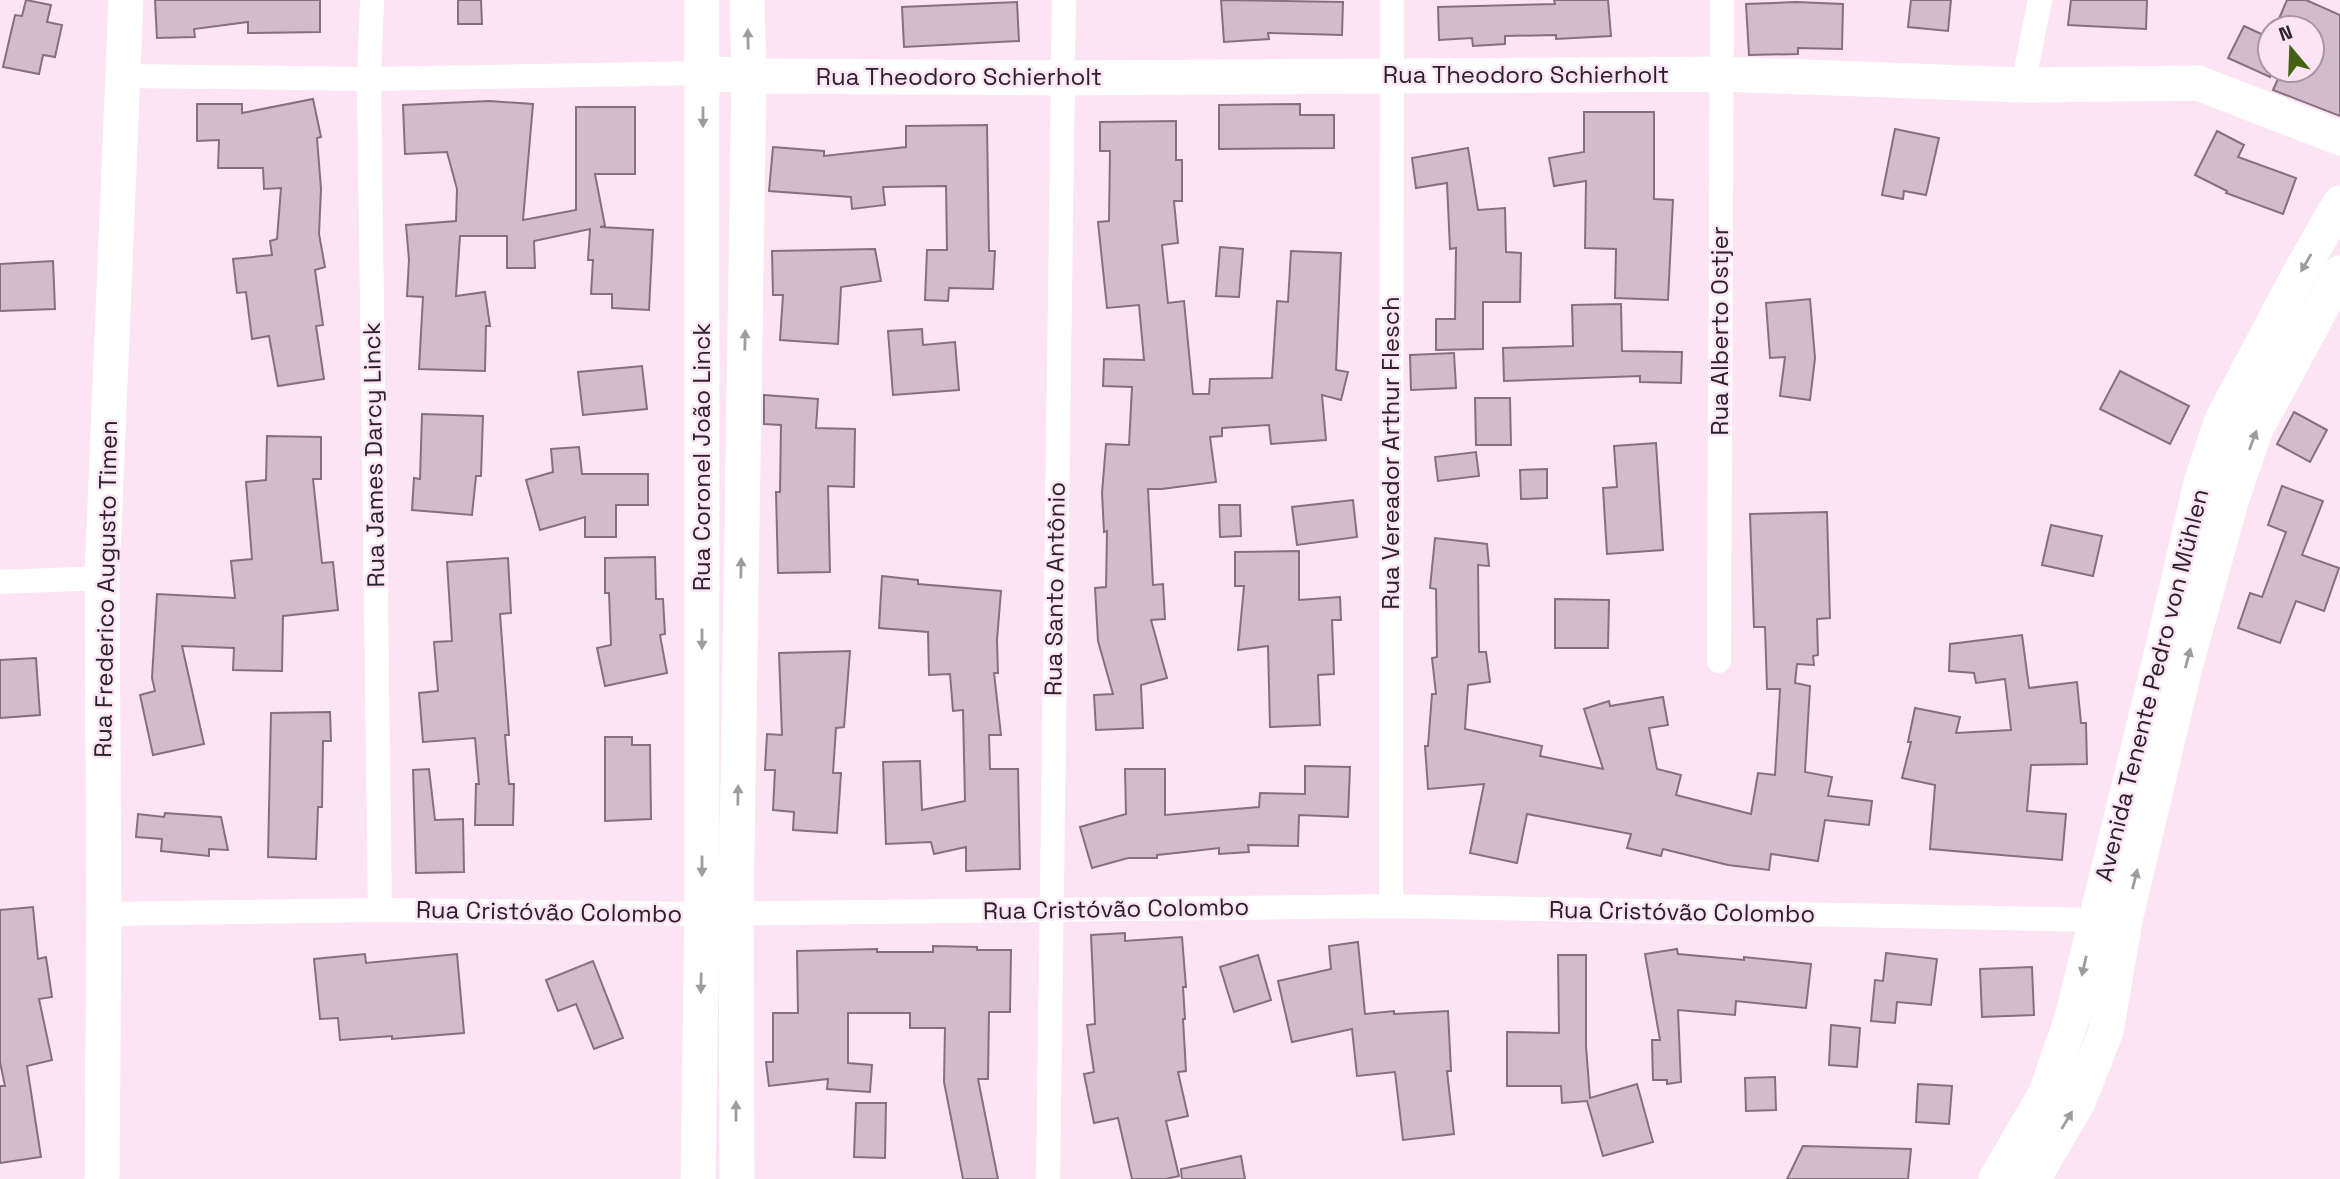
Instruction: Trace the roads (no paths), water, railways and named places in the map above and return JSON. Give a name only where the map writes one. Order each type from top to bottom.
[{"type":"main road","name":"Rua Frederico Augusto Timen","points":[[102,1179],[102,578],[126,0]]},
{"type":"main road","name":"Rua Coronel João Linck","points":[[702,0],[719,913]]},
{"type":"main road","name":"Rua Coronel João Linck","points":[[719,913],[749,76],[747,0]]},
{"type":"main road","name":"Rua Theodoro Schierholt","points":[[703,73],[749,76],[1063,78],[1721,74],[2023,85],[2199,83],[2340,138]]},
{"type":"main road","name":"Avenida Tenente Pedro von Mühlen","points":[[2033,1179],[2078,1102],[2106,1031],[2110,918],[2159,664],[2201,483],[2222,420],[2340,203]]},
{"type":"main road","name":"Avenida Tenente Pedro von Mühlen","points":[[1996,1179],[2046,1093],[2110,918],[2231,502],[2255,431],[2340,273]]},
{"type":"main road","points":[[698,1179],[719,913]]},
{"type":"main road","points":[[719,913],[737,1179]]},
{"type":"street","name":"Rua James Darcy Linck","points":[[372,0],[369,79],[380,910]]},
{"type":"street","name":"Rua Santo Antônio","points":[[1048,1179],[1063,0]]},
{"type":"street","name":"Rua Vereador Arthur Flesch","points":[[1391,906],[1392,0]]},
{"type":"street","name":"Rua Alberto Ostjer","points":[[1719,661],[1722,0]]},
{"type":"street","points":[[2023,85],[2040,0]]},
{"type":"street","points":[[123,76],[369,79],[703,73]]},
{"type":"street","points":[[0,582],[102,578]]},
{"type":"street","name":"Rua Cristóvão Colombo","points":[[104,914],[380,910],[719,913],[1051,911],[1391,906],[2110,918]]}]
